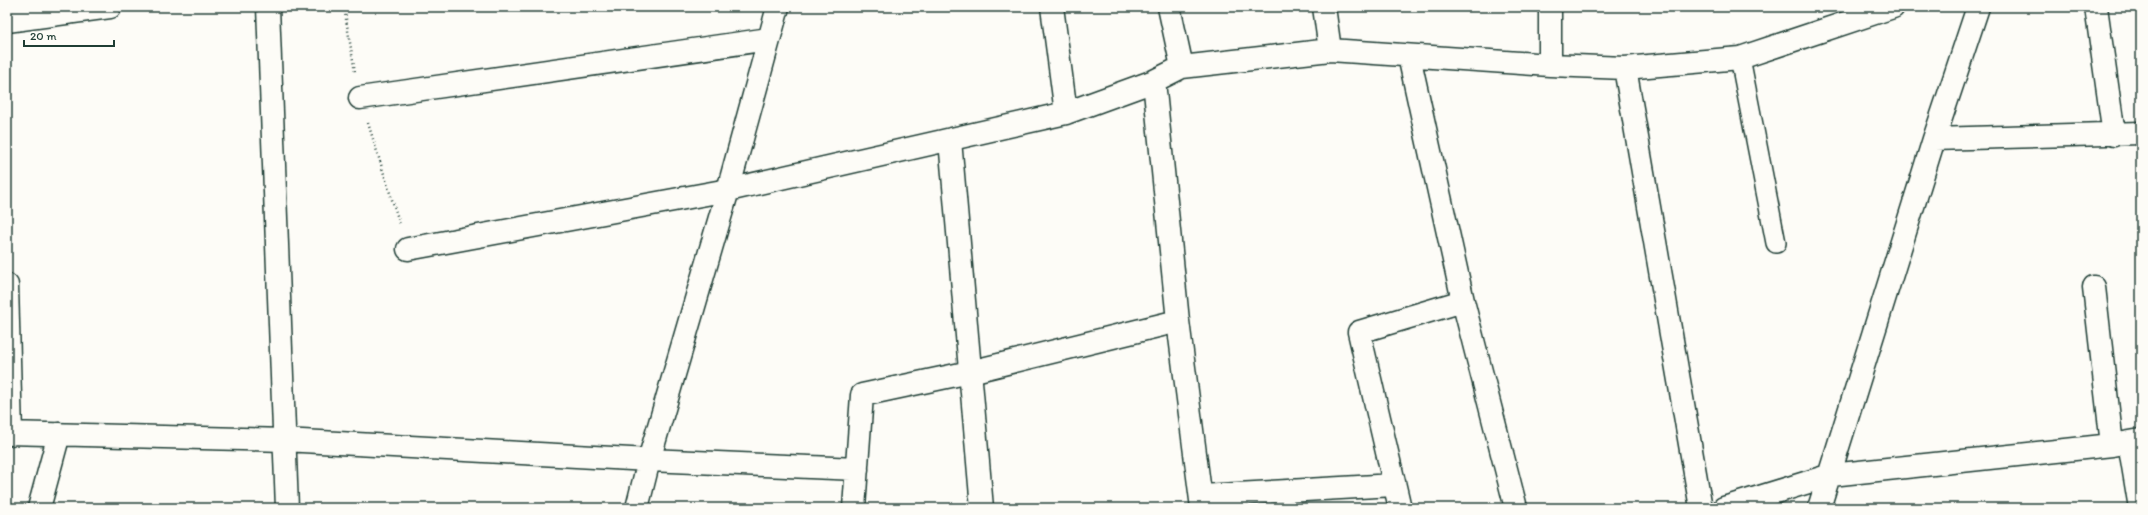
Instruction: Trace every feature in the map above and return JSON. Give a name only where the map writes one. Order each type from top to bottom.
[{"type":"street","points":[[7,20],[110,7]]},
{"type":"street","points":[[268,7],[287,508]]},
{"type":"street","points":[[637,508],[649,460],[728,190],[778,7]]},
{"type":"street","points":[[1052,7],[1066,113]]},
{"type":"street","points":[[1169,7],[1182,67]]},
{"type":"street","points":[[1324,7],[1330,50]]},
{"type":"street","points":[[1550,7],[1550,65]]},
{"type":"street","points":[[408,249],[728,190],[1066,113],[1154,81],[1182,67],[1330,50],[1550,65],[1625,68],[1740,58],[1893,7]]},
{"type":"street","points":[[1819,508],[1831,475],[1934,139],[1978,7]]},
{"type":"street","points":[[2096,7],[2114,135]]},
{"type":"street","points":[[360,98],[769,39]]},
{"type":"street","points":[[1409,56],[1463,301],[1516,508]]},
{"type":"street","points":[[1740,58],[1776,243]]},
{"type":"street","points":[[1625,68],[1701,508]]},
{"type":"street","points":[[1154,81],[1178,321],[1201,502],[1394,485]]},
{"type":"street","points":[[1934,139],[2114,135],[2141,133]]},
{"type":"street","points":[[950,140],[982,508]]},
{"type":"street","points":[[7,285],[9,434],[284,440],[649,460],[857,469]]},
{"type":"street","points":[[2094,287],[2140,508]]},
{"type":"street","points":[[1400,508],[1359,332],[1463,301]]},
{"type":"street","points":[[854,508],[862,395],[970,372],[1178,321]]},
{"type":"street","points":[[39,508],[59,434]]},
{"type":"street","points":[[1724,508],[1831,475],[2127,443]]},
{"type":"path","points":[[344,7],[360,98],[408,249]]}]
